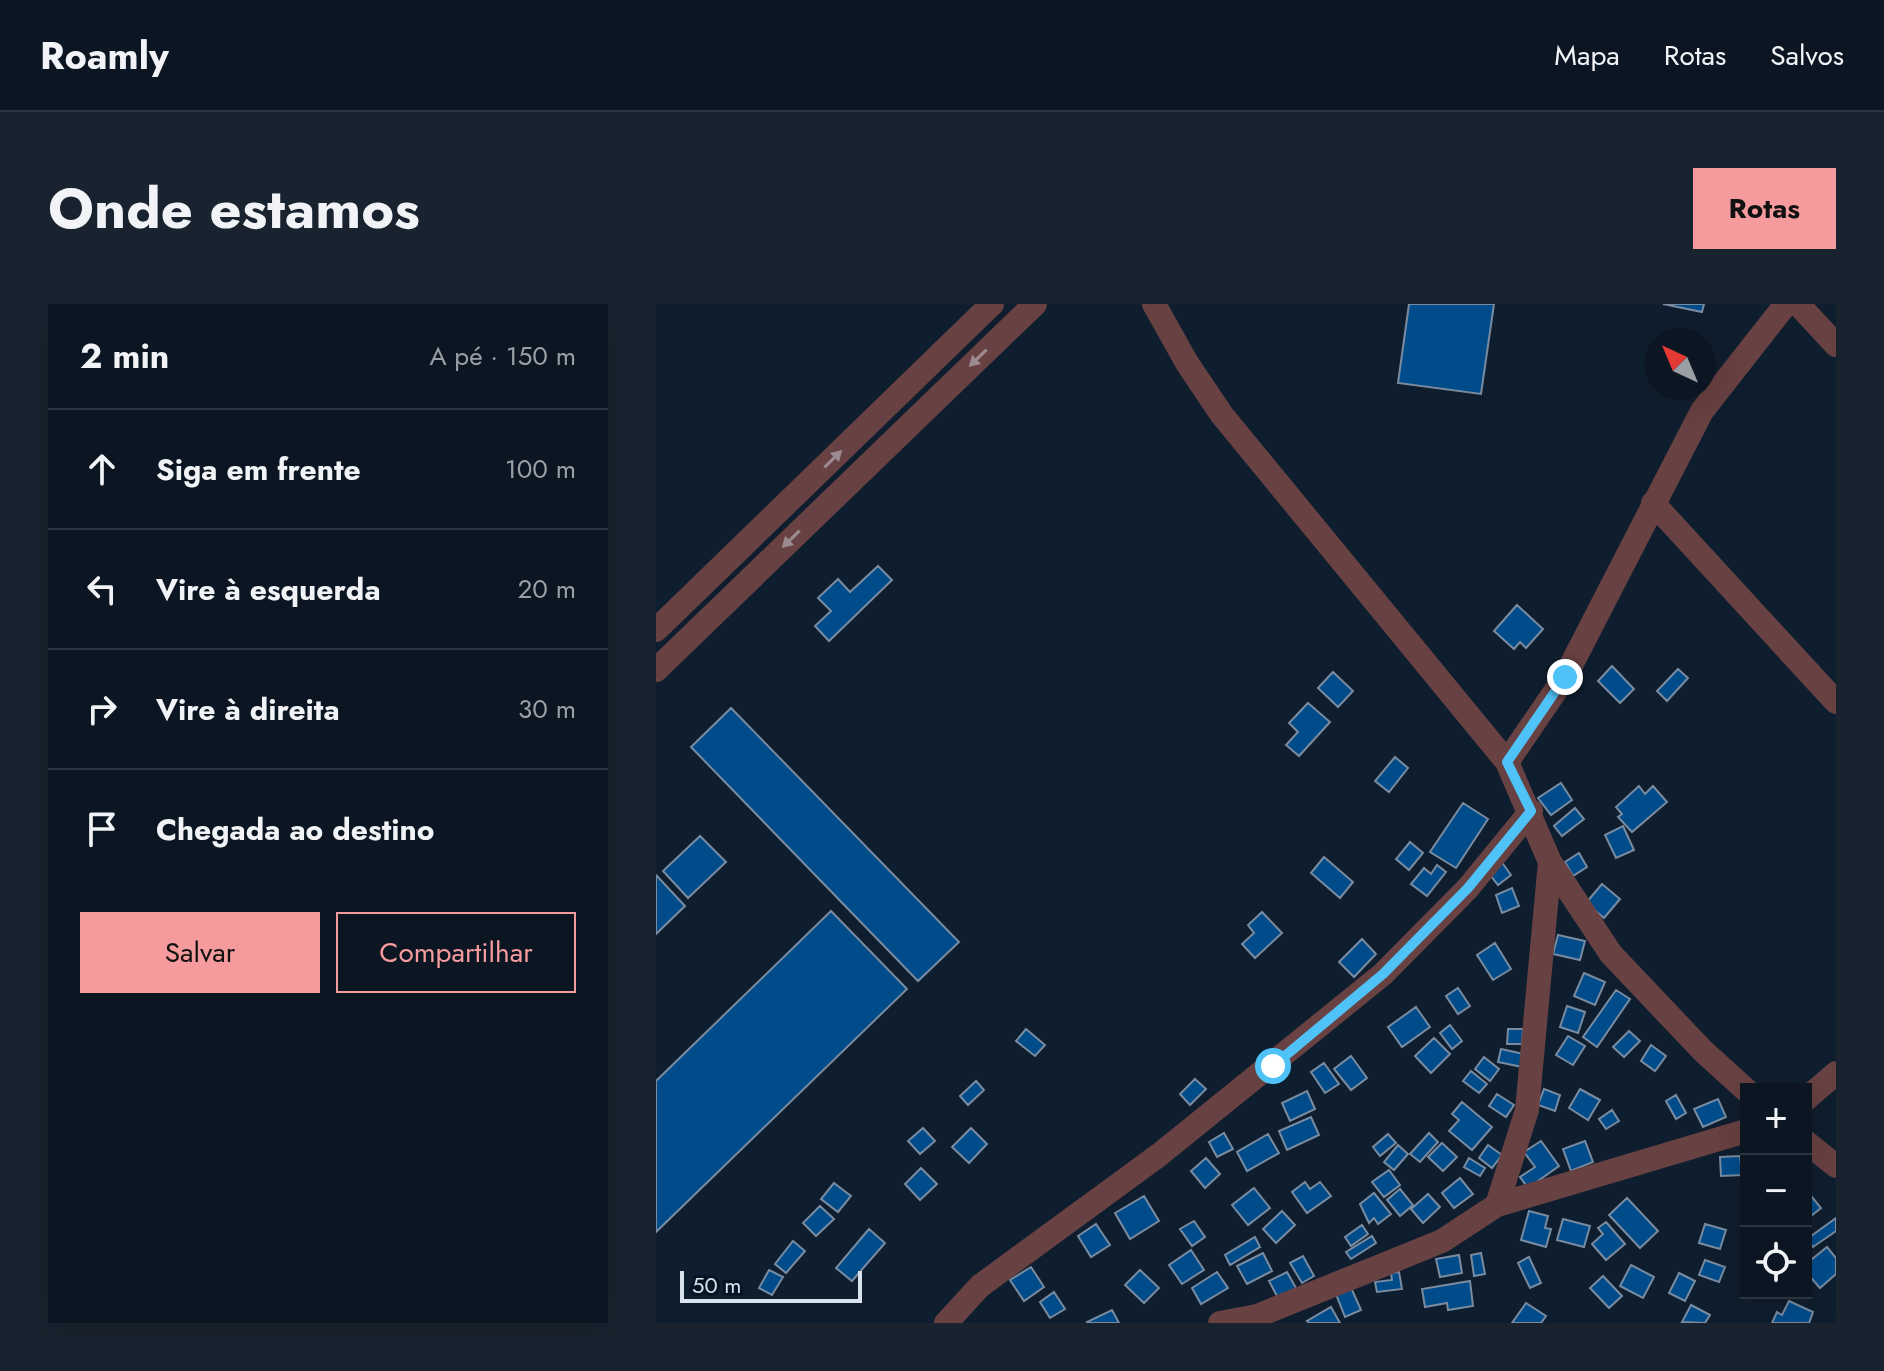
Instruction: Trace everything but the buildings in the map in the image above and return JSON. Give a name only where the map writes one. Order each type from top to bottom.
[{"type":"street","points":[[659,620],[992,304]]},
{"type":"street","points":[[656,670],[1035,304]]},
{"type":"street","points":[[1154,304],[1187,363],[1222,415],[1507,762],[1531,811],[1550,862],[1611,954],[1703,1051],[1740,1085]]},
{"type":"street","points":[[1507,762],[1565,677],[1702,411],[1786,304]]},
{"type":"street","points":[[1798,304],[1836,345]]},
{"type":"street","points":[[1653,503],[1836,702]]},
{"type":"street","points":[[946,1323],[980,1286],[1159,1155],[1383,974],[1468,888],[1531,811]]},
{"type":"street","points":[[1497,1205],[1527,1110],[1550,862]]},
{"type":"street","points":[[1812,1094],[1836,1073]]},
{"type":"street","points":[[1220,1323],[1257,1316],[1442,1241],[1497,1205],[1740,1133]]},
{"type":"street","points":[[1812,1147],[1836,1166]]},
{"type":"route","points":[[1273,1066],[1383,974],[1468,888],[1531,811],[1507,762],[1565,677]]}]
